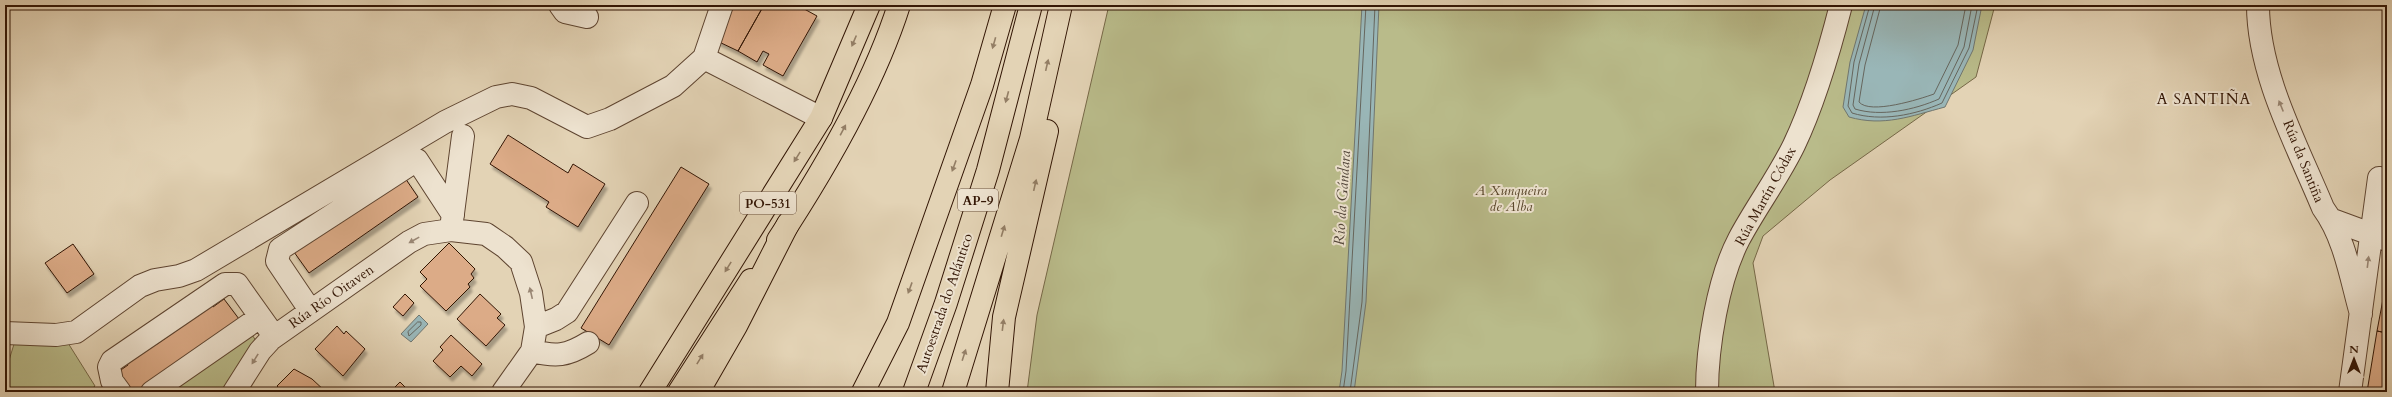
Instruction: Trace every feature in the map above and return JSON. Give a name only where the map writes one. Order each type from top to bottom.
[{"type":"main road","name":"PO-531","points":[[650,392],[821,118],[869,5]]},
{"type":"main road","name":"PO-531","points":[[680,392],[788,224],[837,140],[870,77],[899,5]]},
{"type":"main road","points":[[863,392],[898,323],[982,85],[1005,5]]},
{"type":"main road","name":"Autoestrada do Atlántico","points":[[914,392],[946,303],[988,170],[1031,5]]},
{"type":"main road","name":"AP-9","points":[[953,392],[1031,139],[1061,5]]},
{"type":"main road","points":[[997,392],[1004,317],[1076,5]]},
{"type":"main road","points":[[698,392],[736,326],[788,224]]},
{"type":"street","points":[[560,5],[566,12],[587,17]]},
{"type":"street","points":[[5,333],[56,335],[76,332],[140,286],[155,280],[179,276],[196,270],[445,122],[496,97],[512,94],[531,98],[587,127],[610,119],[673,86],[704,58],[722,5]]},
{"type":"street","name":"Rúa Martín Códax","points":[[1707,392],[1707,371],[1712,326],[1729,262],[1739,239],[1769,192],[1794,145],[1811,104],[1841,5]]},
{"type":"street","name":"Rúa da Santiña","points":[[2258,5],[2258,21],[2264,58],[2274,89],[2323,208],[2330,218],[2342,247],[2361,314]]},
{"type":"street","points":[[704,58],[821,118]]},
{"type":"street","points":[[452,223],[463,136]]},
{"type":"street","points":[[310,310],[277,260],[280,249],[417,160],[452,223]]},
{"type":"street","name":"Rúa da Santiña","points":[[2350,392],[2361,314],[2379,237],[2379,178]]},
{"type":"street","points":[[536,327],[567,312],[637,203]]},
{"type":"street","points":[[2330,218],[2379,237]]},
{"type":"street","name":"Rúa Río Oitaven","points":[[234,392],[260,350],[274,336],[409,242],[424,234],[452,223],[486,234],[506,247],[521,262],[531,293],[536,327],[532,351]]},
{"type":"street","points":[[120,392],[112,381],[109,366],[112,360],[225,284],[237,284],[274,336]]},
{"type":"street","points":[[152,392],[260,317]]},
{"type":"street","points":[[503,392],[532,351],[550,356],[573,353],[588,343]]},
{"type":"green space","name":"A Xunqueira de Alba","points":[[1109,5],[1995,5],[1976,77],[1830,180],[1763,236],[1753,263],[1775,392],[1027,392],[1037,315]]},
{"type":"green space","points":[[251,333],[256,341],[224,392],[160,392]]},
{"type":"green space","points":[[15,341],[68,343],[95,386],[88,392],[5,392],[5,373]]},
{"type":"water","points":[[1362,5],[1379,5],[1366,302],[1354,392],[1339,392],[1342,371]]},
{"type":"water","points":[[1866,5],[1982,5],[1973,50],[1945,107],[1909,117],[1886,121],[1862,120],[1849,117],[1843,107],[1850,62]]},
{"type":"water","points":[[419,315],[428,324],[411,342],[401,334]]},
{"type":"building","points":[[730,5],[764,5],[738,51],[717,41]]},
{"type":"building","points":[[764,5],[797,5],[817,16],[783,76],[763,65],[769,54],[763,51],[757,62],[738,51]]},
{"type":"building","points":[[508,135],[568,173],[573,164],[605,184],[578,227],[546,207],[549,202],[490,164]]},
{"type":"building","points":[[681,167],[709,184],[609,345],[581,328]]},
{"type":"building","points":[[403,175],[418,197],[309,273],[294,252]]},
{"type":"building","points":[[449,243],[475,269],[471,274],[474,278],[468,284],[470,287],[446,311],[420,286],[427,279],[420,272]]},
{"type":"building","points":[[73,244],[94,274],[67,293],[45,263]]},
{"type":"building","points":[[2387,278],[2387,333],[2377,331]]},
{"type":"building","points":[[405,294],[414,303],[403,316],[393,307]]},
{"type":"building","points":[[480,294],[501,314],[497,318],[505,325],[486,346],[457,319]]},
{"type":"building","points":[[224,299],[239,319],[137,392],[128,392],[115,374],[128,365],[126,362],[155,341],[157,344],[183,326],[181,323],[210,302],[213,307]]},
{"type":"building","points":[[337,326],[344,334],[346,331],[365,349],[343,376],[315,349]]},
{"type":"building","points":[[2377,331],[2387,333],[2387,392],[2367,392]]},
{"type":"building","points":[[451,335],[482,364],[472,376],[461,366],[450,377],[433,361],[443,350],[440,347]]},
{"type":"building","points":[[294,369],[312,379],[326,392],[279,392],[281,390],[277,386]]},
{"type":"building","points":[[400,382],[410,392],[390,392]]},
{"type":"district","name":"A SANTIÑA","points":[[2204,99]]},
{"type":"water label","name":"Río da Gándara","points":[[1342,198]]}]
